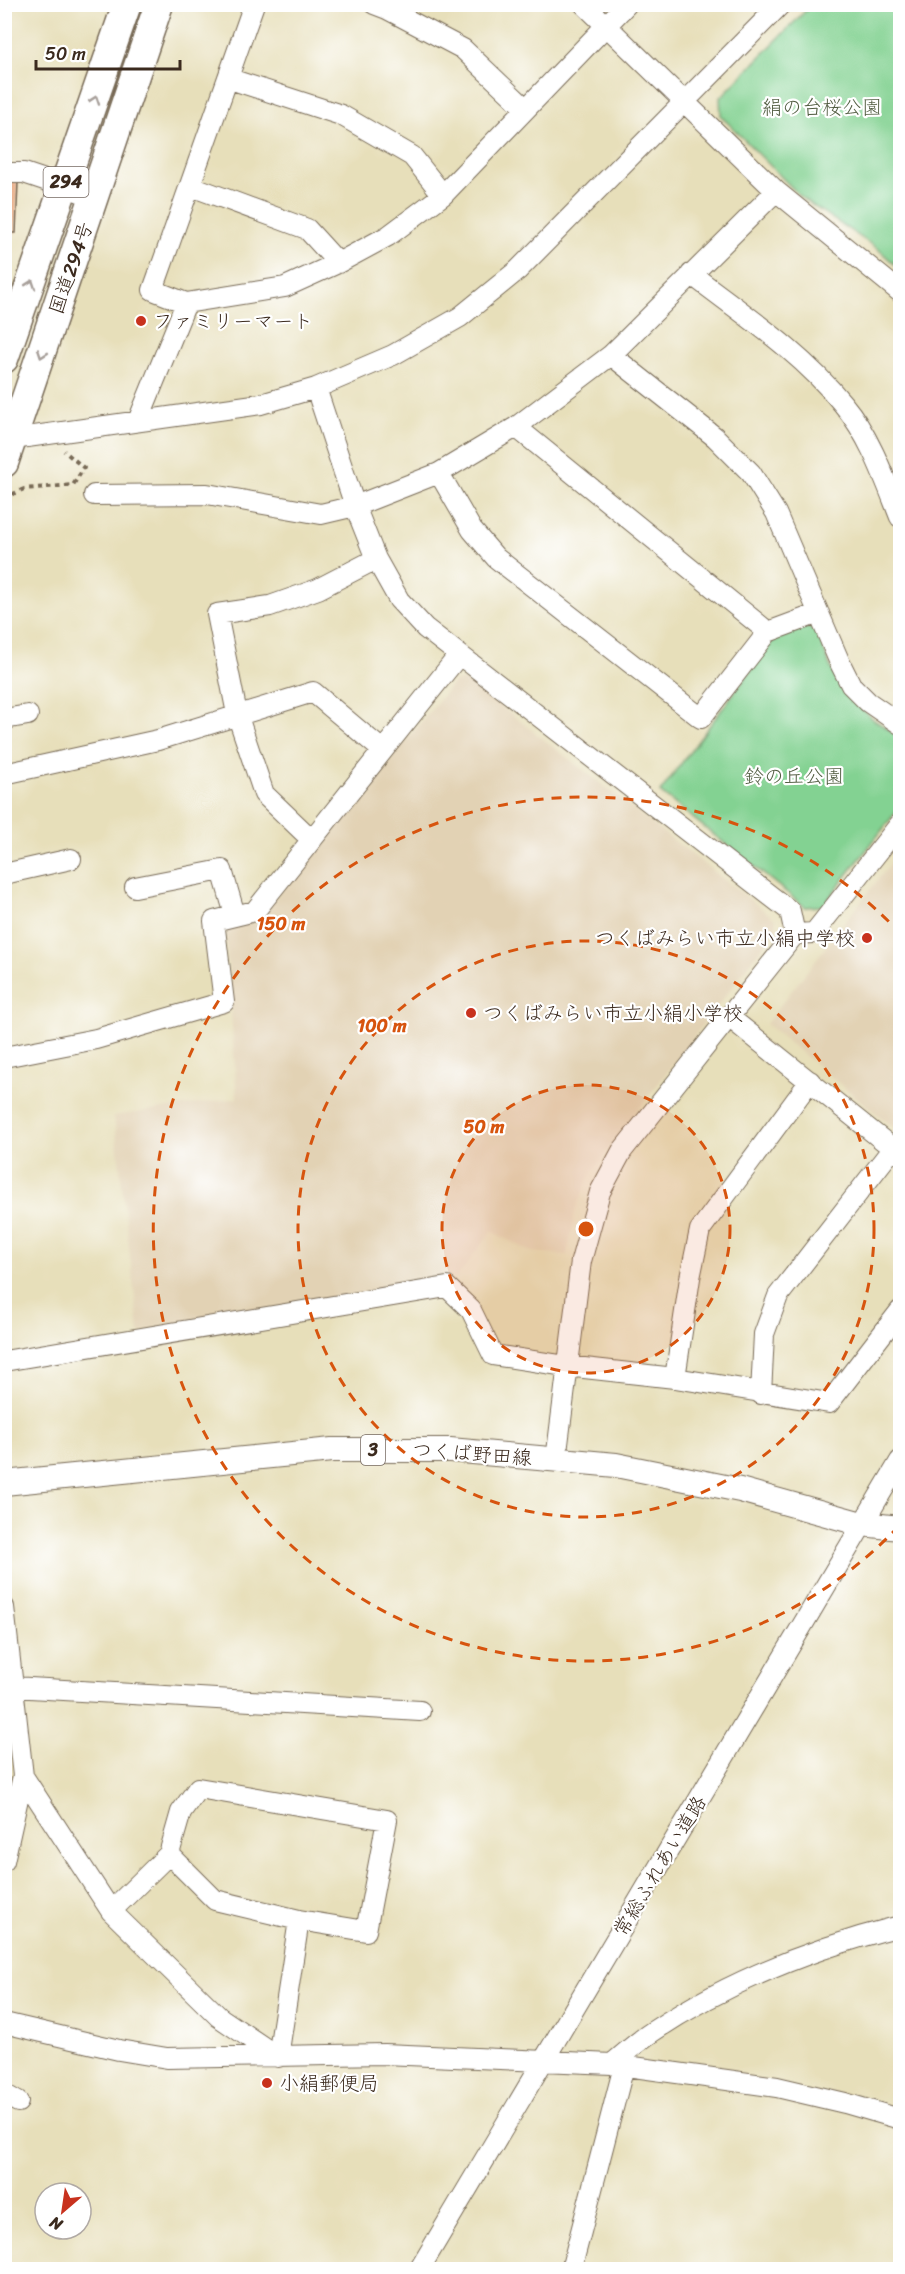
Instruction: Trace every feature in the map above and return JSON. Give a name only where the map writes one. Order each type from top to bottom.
[{"type":"highway","name":"国道294号","points":[[4,359],[128,4]]},
{"type":"highway","name":"国道294号","points":[[7,447],[95,198],[159,4]]},
{"type":"main road","name":"つくば野田線","points":[[4,1483],[332,1450],[450,1450],[616,1465],[740,1490],[861,1524],[900,1528]]},
{"type":"main road","name":"つくば野田線","points":[[861,1524],[900,1546]]},
{"type":"street","points":[[255,4],[153,290],[186,303],[285,287],[338,263],[388,236],[443,195],[627,4]]},
{"type":"street","points":[[374,4],[463,49],[525,108]]},
{"type":"street","points":[[584,4],[604,27],[776,191],[900,292]]},
{"type":"street","points":[[7,447],[138,421],[261,404],[316,388],[393,355],[460,317],[518,270],[781,4]]},
{"type":"street","points":[[230,79],[341,115],[411,156],[443,195]]},
{"type":"street","points":[[4,173],[24,174],[95,198]]},
{"type":"street","points":[[191,186],[307,229],[338,263]]},
{"type":"street","points":[[94,495],[207,494],[321,514],[355,506],[439,473],[516,427],[611,355],[776,191]]},
{"type":"street","points":[[691,274],[803,361],[845,405],[874,453],[900,517]]},
{"type":"street","points":[[138,421],[186,303]]},
{"type":"street","points":[[611,355],[715,437],[751,473],[776,513],[851,685],[868,702],[900,724]]},
{"type":"street","points":[[316,388],[355,506],[376,559],[399,600],[425,628],[790,911],[795,934]]},
{"type":"street","points":[[516,427],[768,632]]},
{"type":"street","points":[[439,473],[472,530],[496,558],[701,718],[768,632],[819,613]]},
{"type":"street","points":[[312,840],[264,794],[237,714],[217,614],[270,606],[289,600],[318,589],[376,559]]},
{"type":"street","points":[[4,1057],[96,1039],[224,1002],[214,921],[255,911],[459,655]]},
{"type":"street","points":[[4,774],[158,740],[313,692],[382,750]]},
{"type":"street","points":[[4,718],[28,715]]},
{"type":"street","points":[[556,1460],[581,1261],[600,1192],[622,1150],[795,934],[814,933],[900,825]]},
{"type":"street","points":[[4,874],[71,859]]},
{"type":"street","points":[[135,887],[222,870],[235,915]]},
{"type":"street","points":[[729,1017],[897,1151],[778,1296],[764,1334],[761,1394]]},
{"type":"street","points":[[675,1378],[690,1278],[700,1230],[810,1082]]},
{"type":"street","points":[[4,1362],[447,1287],[471,1310],[493,1355],[675,1378],[761,1394],[829,1403],[900,1311]]},
{"type":"street","name":"常総ふれあい道路","points":[[419,2270],[900,1461]]},
{"type":"street","points":[[4,1607],[13,1687],[12,1753],[23,1776],[111,1911],[219,2017],[278,2057]]},
{"type":"street","points":[[13,1687],[420,1711]]},
{"type":"street","points":[[4,1861],[23,1776]]},
{"type":"street","points":[[111,1911],[169,1854],[181,1812],[198,1788],[387,1820],[366,1931],[299,1920],[215,1900],[169,1854]]},
{"type":"street","points":[[278,2057],[299,1920]]},
{"type":"street","points":[[571,2270],[618,2065],[650,2033],[695,2006],[765,1970],[867,1934],[900,1926]]},
{"type":"street","points":[[4,2023],[119,2050],[167,2058],[384,2054],[618,2065],[777,2087],[845,2103],[900,2120]]},
{"type":"path","points":[[4,498],[24,489],[73,485],[84,468],[62,449]]},
{"type":"shaded area","name":"つくばみらい市立小絹小学校","points":[[467,680],[775,919],[777,928],[591,1172],[576,1208],[567,1255],[531,1252],[491,1231],[457,1278],[139,1333],[114,1116],[237,1098],[225,927],[256,921],[455,681]]},
{"type":"shaded area","name":"つくばみらい市立小絹中学校","points":[[900,851],[900,1133],[766,1024]]},
{"type":"green space","name":"絹の台桜公園","points":[[812,4],[900,5],[900,269],[878,249],[803,199],[721,116],[720,98]]},
{"type":"green space","name":"鈴の丘公園","points":[[807,627],[817,632],[830,666],[847,695],[874,720],[900,737],[900,807],[823,906],[805,907],[660,792],[775,638]]},
{"type":"building","points":[[4,181],[18,181],[16,233],[4,233]]},
{"type":"place","name":"ファミリーマート","points":[[141,321]]},
{"type":"place","name":"つくばみらい市立小絹中学校","points":[[867,938]]},
{"type":"place","name":"つくばみらい市立小絹小学校","points":[[471,1013]]},
{"type":"place","name":"小絹郵便局","points":[[267,2083]]}]
